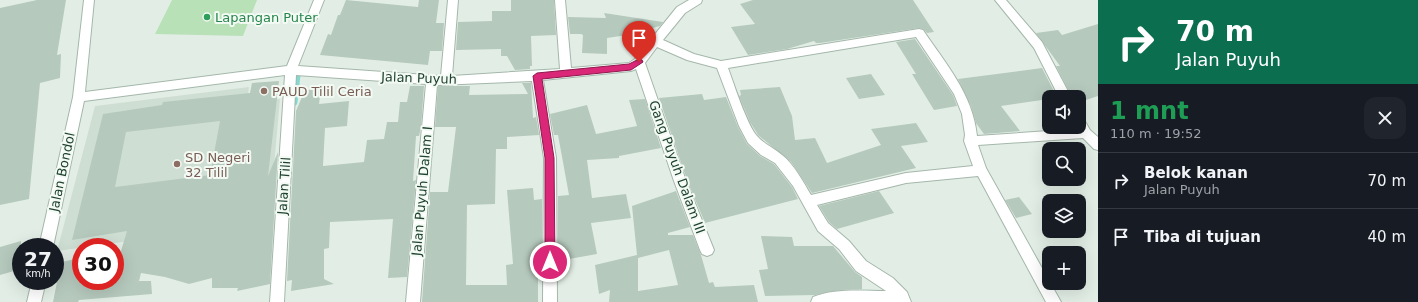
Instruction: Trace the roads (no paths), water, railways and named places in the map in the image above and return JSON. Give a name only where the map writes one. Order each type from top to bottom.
[{"type":"street","name":"Jalan Bondol","points":[[48,238],[79,97],[89,0]]},
{"type":"street","name":"Jalan Tilil","points":[[277,302],[291,70],[319,0]]},
{"type":"street","points":[[446,81],[449,50],[449,21],[453,0]]},
{"type":"street","points":[[560,0],[566,73]]},
{"type":"street","points":[[639,62],[681,10],[697,0]]},
{"type":"street","points":[[1000,0],[1038,44],[1061,90]]},
{"type":"street","points":[[655,41],[691,57],[721,65],[777,57],[913,33],[920,34],[959,92],[968,114],[971,135],[970,141],[981,170],[1054,302]]},
{"type":"street","name":"Jalan Puyuh","points":[[79,97],[291,70],[446,81],[537,76],[631,67],[639,62]]},
{"type":"street","name":"Gang Puyuh Dalam III","points":[[639,62],[680,181],[707,250]]},
{"type":"street","points":[[721,65],[745,126],[752,139],[765,150],[780,159],[797,182],[823,227],[844,246],[861,266],[888,283],[903,300]]},
{"type":"street","points":[[537,76],[550,158],[550,302]]},
{"type":"street","name":"Jalan Puyuh Dalam I","points":[[413,302],[432,80]]},
{"type":"street","points":[[1086,133],[1098,145]]},
{"type":"street","points":[[970,141],[1072,134]]},
{"type":"street","points":[[809,201],[906,178],[981,170]]},
{"type":"street","points":[[34,302],[37,290]]},
{"type":"street","points":[[818,302],[836,299],[903,300]]},
{"type":"waterway","points":[[294,102],[297,75]]},
{"type":"place","name":"Lapangan Puter","points":[[207,17]]},
{"type":"place","name":"PAUD Tilil Ceria","points":[[264,91]]},
{"type":"place","name":"SD Negeri 32 Tilil","points":[[177,164]]}]
